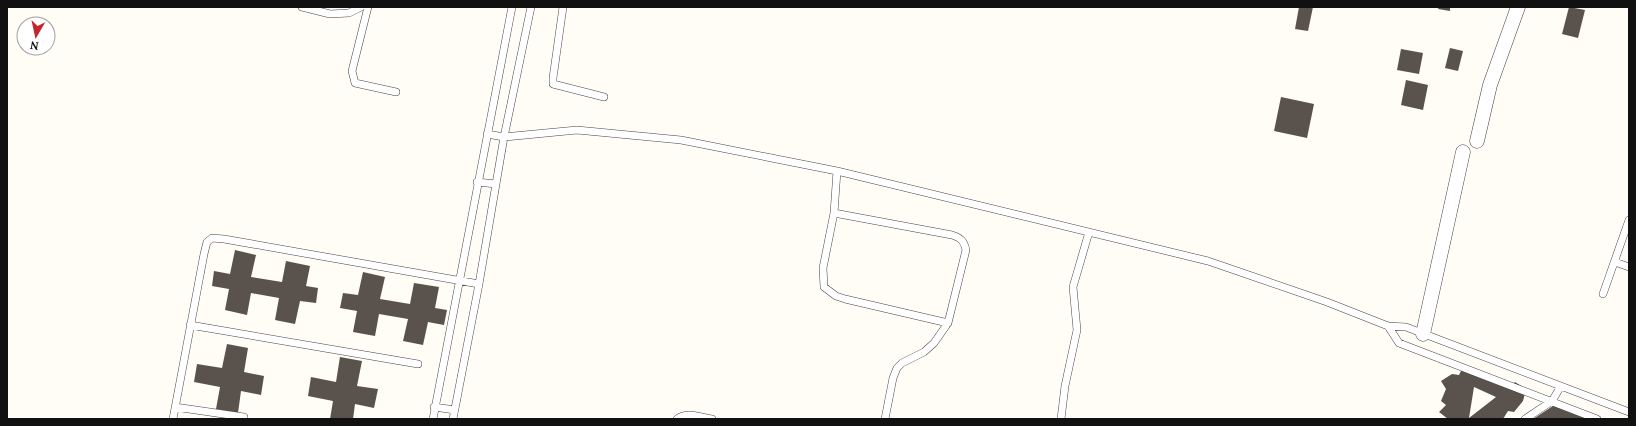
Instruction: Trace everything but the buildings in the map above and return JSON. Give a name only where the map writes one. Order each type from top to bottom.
[{"type":"street","points":[[1477,142],[1490,85],[1518,7]]},
{"type":"street","points":[[1423,334],[1463,152]]},
{"type":"lane","points":[[302,7],[330,14],[349,13],[361,7]]},
{"type":"lane","points":[[368,7],[352,72],[355,83],[396,92]]},
{"type":"lane","points":[[433,419],[434,407],[477,182],[512,7]]},
{"type":"lane","points":[[453,419],[479,284],[504,137],[531,7]]},
{"type":"lane","points":[[563,7],[553,84],[604,97]]},
{"type":"lane","points":[[487,134],[504,137],[577,130],[681,140],[837,171],[1089,232],[1208,261],[1327,302],[1388,326],[1406,327],[1629,412]]},
{"type":"lane","points":[[837,171],[834,213],[823,268],[824,287],[836,296],[845,299],[948,322]]},
{"type":"lane","points":[[477,182],[496,184]]},
{"type":"lane","points":[[834,213],[960,238],[965,244],[966,250],[948,322],[929,348],[902,363],[897,368],[893,378],[885,419]]},
{"type":"lane","points":[[1603,294],[1629,220]]},
{"type":"lane","points":[[1061,419],[1065,386],[1077,330],[1074,282],[1089,232]]},
{"type":"lane","points":[[172,419],[204,254],[207,242],[212,238],[232,240],[479,284]]},
{"type":"lane","points":[[1615,262],[1629,267]]},
{"type":"lane","points":[[190,325],[418,364]]},
{"type":"lane","points":[[1388,326],[1399,343],[1597,419]]},
{"type":"lane","points":[[1524,419],[1552,401],[1561,386]]},
{"type":"lane","points":[[175,407],[244,417]]},
{"type":"lane","points":[[434,407],[455,410]]},
{"type":"lane","points":[[677,419],[686,414],[712,419]]}]
